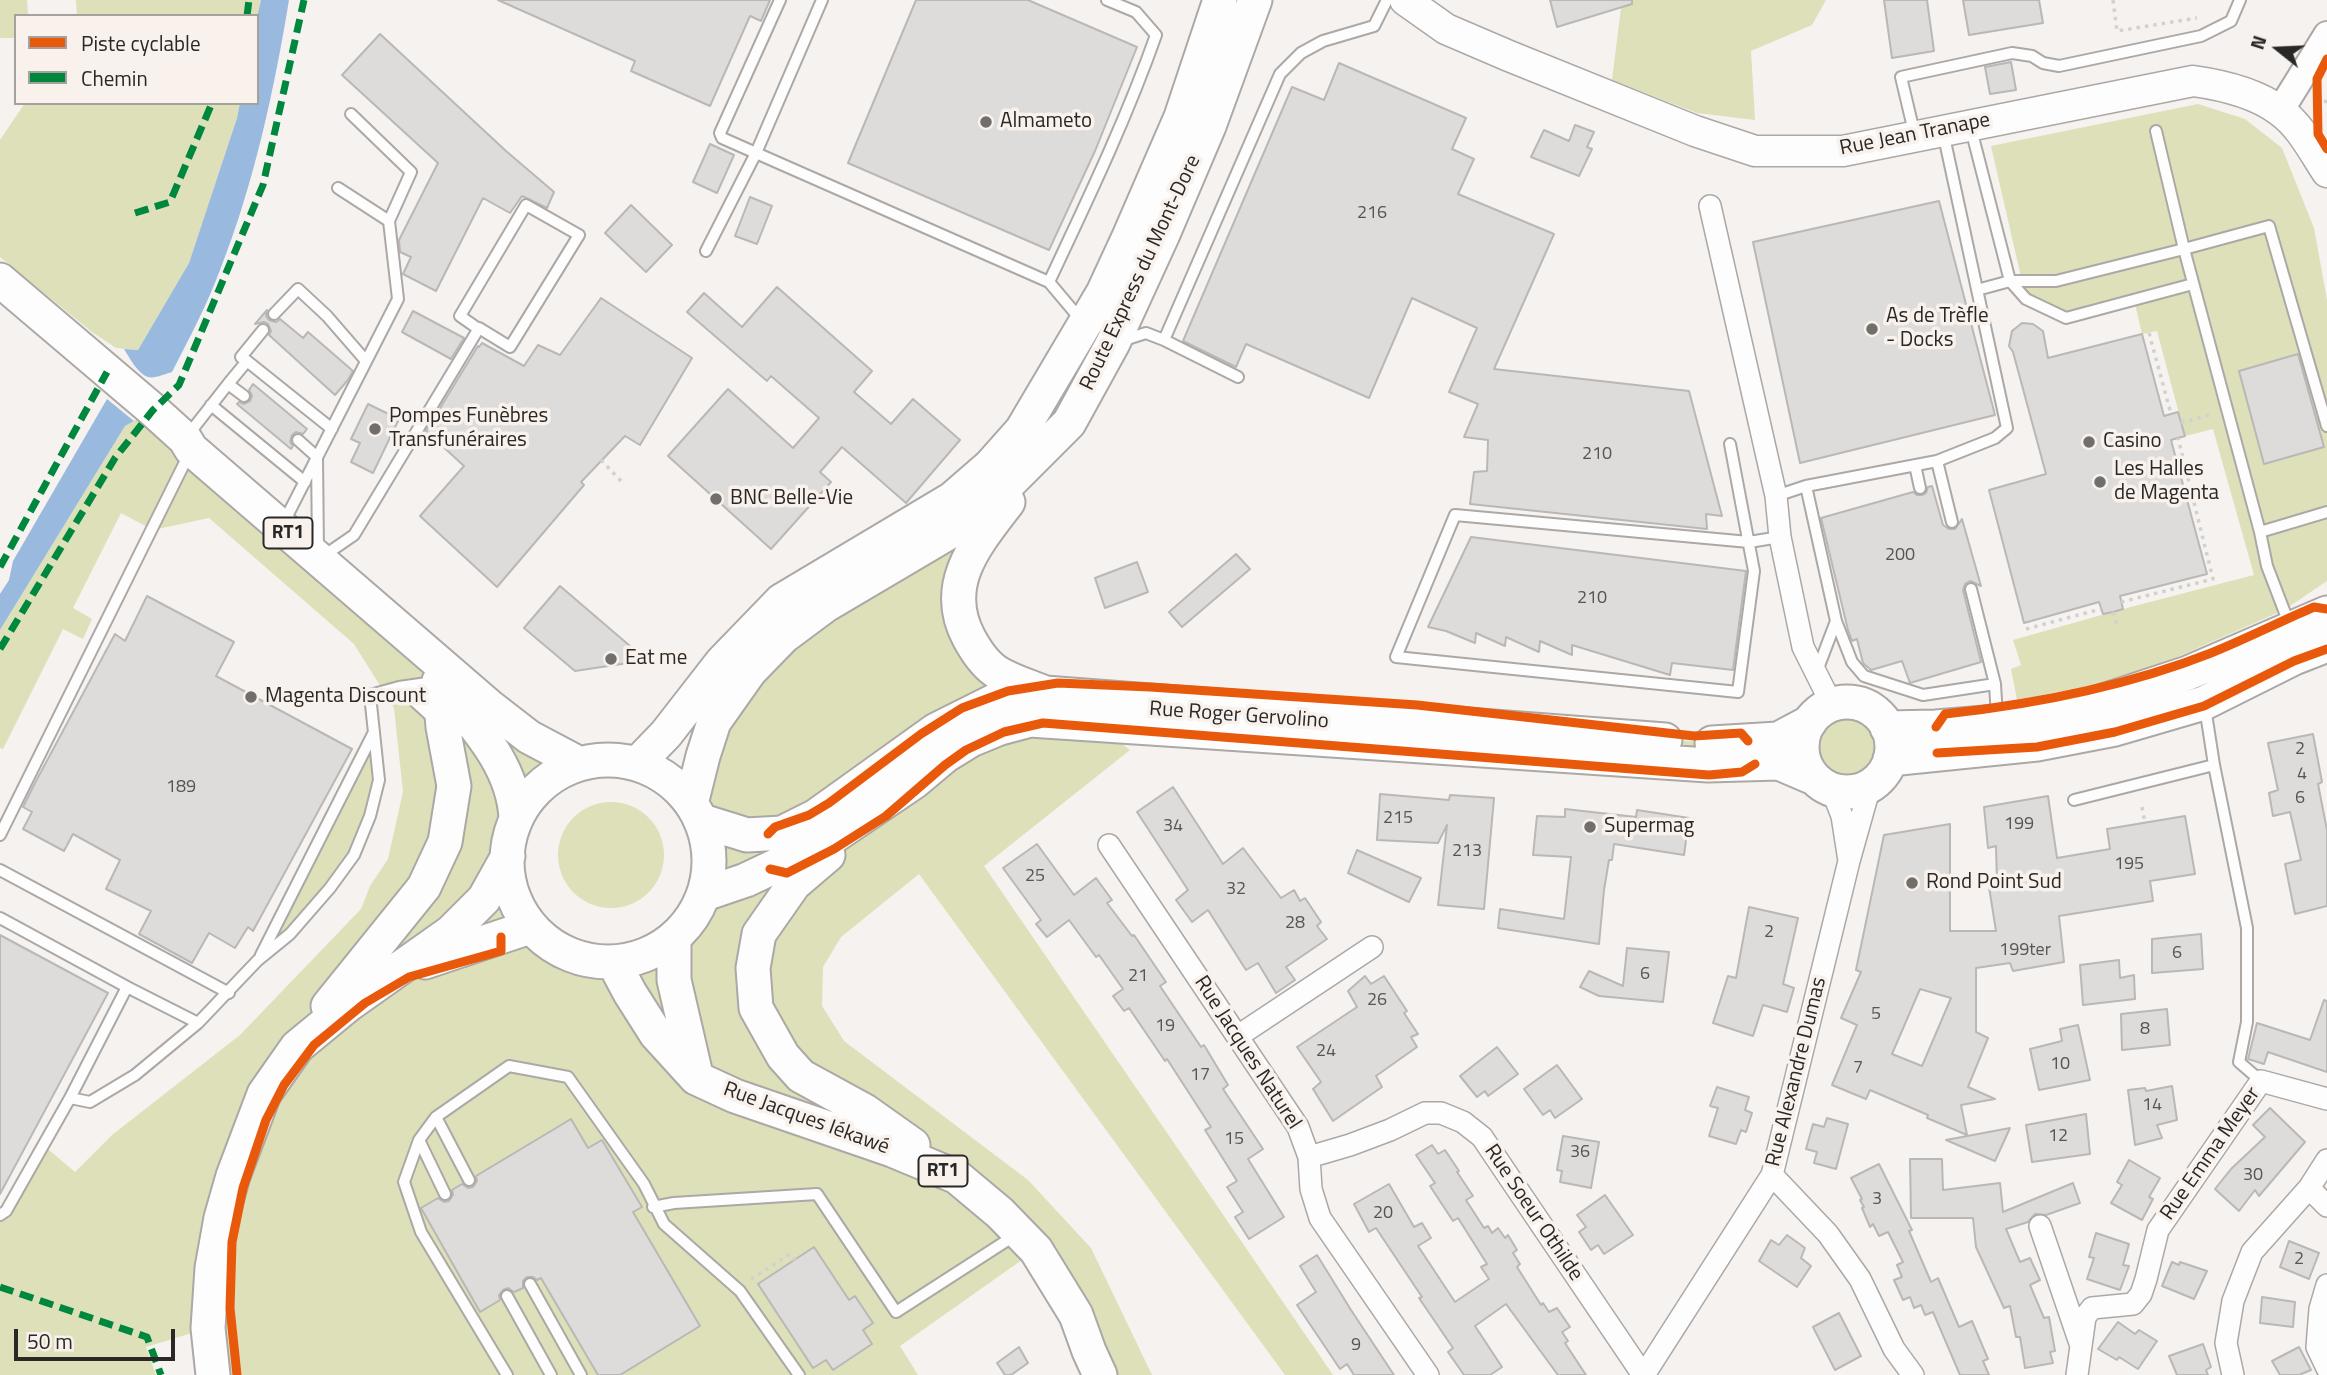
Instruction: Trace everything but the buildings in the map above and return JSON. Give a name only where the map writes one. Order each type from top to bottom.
[{"type":"main road","name":"Route Express du Mont-Dore","points":[[638,763],[666,734],[722,662],[781,601],[952,499],[990,466],[1022,430],[1103,293],[1118,261],[1181,117],[1220,0]]},
{"type":"main road","name":"Route Express du Mont-Dore","points":[[697,811],[703,755],[714,722],[750,671],[783,637],[826,605],[958,527],[1006,486],[1069,423],[1113,344],[1163,234],[1209,126],[1255,0]]},
{"type":"main road","name":"Rue Jean Tranape","points":[[1405,0],[1446,29],[1509,57],[1695,131],[1755,151],[1843,151],[2193,81],[2222,85],[2280,111]]},
{"type":"main road","points":[[2280,111],[2300,132],[2327,172]]},
{"type":"main road","name":"RT1","points":[[0,280],[153,410],[282,528],[489,706],[529,737],[580,764]]},
{"type":"main road","points":[[1045,693],[998,673],[976,651],[963,627],[959,603],[960,578],[974,547],[1069,423]]},
{"type":"main road","points":[[1889,743],[1936,727],[1997,722],[2082,708],[2188,673],[2327,613]]},
{"type":"main road","name":"RT1","points":[[394,624],[490,746],[504,769],[515,800],[516,819]]},
{"type":"main road","points":[[1889,743],[2037,744],[2115,729],[2204,703],[2294,658],[2327,645]]},
{"type":"main road","points":[[213,1375],[208,1328],[212,1268],[221,1218],[233,1176],[264,1094],[297,1047],[424,887],[445,842],[454,786],[443,727],[439,681]]},
{"type":"main road","name":"Rue Roger Gervolino","points":[[697,811],[747,835],[782,833],[816,816],[936,730],[994,701],[1045,693],[1714,743],[1778,739],[1821,713]]},
{"type":"main road","points":[[1844,702],[1869,709],[1880,717],[1889,743],[1886,770],[1870,786],[1845,793],[1823,784],[1805,765],[1802,751],[1804,736],[1821,713],[1844,702]]},
{"type":"main road","name":"Rue Roger Gervolino","points":[[705,894],[746,880],[824,843],[971,740],[1030,720],[1708,765],[1779,763],[1823,784]]},
{"type":"main road","points":[[606,760],[638,763],[672,781],[697,811],[710,858],[705,894],[690,922],[674,938],[645,956],[614,963],[569,955],[545,941],[530,927],[518,907],[508,874],[508,844],[516,819],[526,802],[551,777],[570,767],[606,760]]},
{"type":"main road","points":[[914,782],[794,884],[759,934],[753,968],[757,1008],[783,1056],[802,1076],[865,1111],[957,1177]]},
{"type":"main road","points":[[297,1047],[348,1005],[451,932],[484,899],[508,856]]},
{"type":"main road","points":[[396,971],[530,927]]},
{"type":"main road","name":"Rue Jacques Iékawé","points":[[674,938],[674,980],[696,1078]]},
{"type":"main road","name":"Rue Jacques Iékawé","points":[[614,963],[656,1034],[696,1078],[735,1096],[892,1150],[957,1177],[1000,1213],[1036,1250],[1076,1315],[1100,1375]]},
{"type":"street","points":[[2280,111],[2327,35]]},
{"type":"street","points":[[1710,206],[1776,496],[1780,537],[1803,647],[1816,674],[1821,713]]},
{"type":"street","name":"Rue Alexandre Dumas","points":[[1823,784],[1842,816],[1849,861]]},
{"type":"street","name":"Rue Alexandre Dumas","points":[[1643,1375],[1772,1175],[1870,786]]},
{"type":"street","name":"Rue Jacques Naturel","points":[[1109,845],[1298,1127],[1309,1157],[1311,1189],[1320,1218],[1428,1375]]},
{"type":"street","points":[[1238,1036],[1372,947]]},
{"type":"street","name":"Rue Emma Meyer","points":[[2077,1375],[2085,1317],[2092,1308],[2133,1304],[2141,1294],[2158,1230],[2261,1082],[2327,1099]]},
{"type":"street","name":"Rue Soeur Othilde","points":[[1309,1157],[1360,1142],[1425,1113],[1441,1113],[1463,1122],[1482,1137],[1643,1375]]},
{"type":"street","points":[[2233,1375],[2226,1343],[2232,1301],[2252,1252],[2309,1188],[2327,1160]]},
{"type":"street","points":[[1772,1175],[1828,1234],[1860,1279],[1894,1349],[1913,1375]]},
{"type":"street","points":[[2309,1188],[2327,1206]]},
{"type":"street","points":[[2040,1227],[2081,1348]]},
{"type":"street","points":[[2327,1285],[2320,1309],[2317,1347],[2327,1368]]},
{"type":"lane","points":[[780,0],[720,133],[722,138],[1049,282],[1084,325]]},
{"type":"lane","points":[[706,251],[756,153],[822,0]]},
{"type":"lane","points":[[1049,282],[1142,76],[1156,35],[1136,12],[1107,0]]},
{"type":"lane","points":[[1164,340],[1280,74],[1301,53],[1323,41],[1374,26],[1387,0]]},
{"type":"lane","points":[[2193,284],[2066,318],[2026,299],[2010,281],[1943,133],[1901,78],[2012,53],[2032,56],[2043,63],[2059,66],[2201,36],[2231,21],[2240,0]]},
{"type":"lane","points":[[282,528],[398,299],[389,221],[411,172],[351,114]]},
{"type":"lane","points":[[2157,131],[2184,249],[2267,566],[2291,629]]},
{"type":"lane","points":[[1776,496],[1806,486],[1937,461],[1995,438],[2007,428],[1943,133]]},
{"type":"lane","points":[[338,188],[389,221]]},
{"type":"lane","points":[[526,205],[579,235],[510,347],[480,330],[460,316],[526,205]]},
{"type":"lane","points":[[1977,290],[2010,281],[2056,281],[2269,226],[2327,426]]},
{"type":"lane","points":[[274,314],[298,289],[327,316],[366,361]]},
{"type":"lane","points":[[318,559],[355,535],[479,328],[480,330]]},
{"type":"lane","points":[[263,330],[241,357],[332,429]]},
{"type":"lane","points":[[1113,344],[1146,332],[1238,377]]},
{"type":"lane","points":[[0,835],[144,549],[188,444],[211,405],[247,360]]},
{"type":"lane","points":[[228,384],[244,396]]},
{"type":"lane","points":[[211,405],[305,482]]},
{"type":"lane","points":[[298,440],[317,457],[318,559]]},
{"type":"lane","points":[[1730,444],[1749,542],[1754,571],[1738,692],[1396,657],[1455,515],[1749,542],[1780,537]]},
{"type":"lane","points":[[1937,461],[1952,522]]},
{"type":"lane","points":[[1915,465],[1920,488]]},
{"type":"lane","points":[[1806,486],[1836,621],[1852,662],[1864,676],[1923,695],[1995,684]]},
{"type":"lane","points":[[2260,532],[2327,512]]},
{"type":"lane","points":[[1971,589],[1995,684],[1997,722]]},
{"type":"lane","points":[[1816,674],[1836,621]]},
{"type":"lane","points":[[70,1098],[90,1102],[135,1075],[198,1023],[258,960],[290,934],[330,888],[354,855],[370,816],[379,780],[370,695],[439,681]]},
{"type":"lane","points":[[399,687],[443,727]]},
{"type":"lane","points":[[2204,703],[2247,928],[2247,1022],[2239,1062],[2261,1082]]},
{"type":"lane","points":[[258,960],[375,731]]},
{"type":"lane","points":[[2074,800],[2214,765]]},
{"type":"lane","points":[[0,870],[229,993]]},
{"type":"lane","points":[[0,918],[198,1023]]},
{"type":"lane","points":[[0,1215],[6,1211],[70,1098],[127,987]]},
{"type":"lane","points":[[507,1375],[421,1232],[404,1182],[419,1140],[436,1117],[509,1066],[568,1077],[644,1184],[653,1207],[664,1224],[740,1291],[799,1375]]},
{"type":"lane","points":[[436,1117],[469,1180]]},
{"type":"lane","points":[[419,1140],[445,1194]]},
{"type":"lane","points":[[653,1207],[674,1203],[817,1194],[896,1312],[1019,1233]]},
{"type":"lane","points":[[530,1284],[580,1375]]},
{"type":"lane","points":[[507,1296],[551,1375]]},
{"type":"path","points":[[2113,0],[2118,31],[2197,18]]},
{"type":"path","points":[[2318,89],[2318,110]]},
{"type":"path","points":[[2150,333],[2171,414]]},
{"type":"path","points":[[2181,423],[2227,409]]},
{"type":"path","points":[[2121,602],[2213,579],[2178,438]]},
{"type":"path","points":[[601,460],[621,481]]},
{"type":"path","points":[[2026,629],[2101,609]]},
{"type":"path","points":[[2113,612],[2117,625]]},
{"type":"path","points":[[2142,807],[2145,823]]},
{"type":"path","points":[[744,1283],[790,1254],[795,1260]]},
{"type":"green space","points":[[0,0],[27,0],[28,14],[14,14],[14,38],[0,38]]},
{"type":"green space","points":[[76,0],[261,0],[258,14],[77,14]]},
{"type":"green space","points":[[1622,0],[1826,0],[1812,25],[1751,51],[1755,120],[1697,113],[1612,80]]},
{"type":"green space","points":[[2198,104],[2245,119],[2282,148],[2314,228],[2327,300],[2327,581],[2284,610],[2177,657],[2102,683],[2017,700],[2011,669],[2021,665],[2013,640],[2254,575],[2213,429],[2185,436],[2157,331],[2142,334],[2134,300],[2066,318],[2026,299],[1991,146]]},
{"type":"green space","points":[[24,105],[240,105],[189,263],[138,350],[116,348],[92,332],[0,257],[0,140]]},
{"type":"green space","points":[[153,410],[570,767],[536,791],[519,813],[513,826],[508,853],[513,892],[529,923],[553,945],[583,958],[615,962],[646,955],[675,937],[701,901],[710,856],[706,835],[692,800],[750,671],[958,527],[974,547],[963,627],[1045,693],[1714,743],[1845,702],[1863,707],[1879,717],[1997,722],[2327,613],[2204,703],[1886,770],[1870,786],[1861,820],[1842,816],[1814,778],[1097,725],[1130,750],[984,866],[1333,1375],[1285,1375],[919,874],[841,937],[823,967],[822,1006],[844,1041],[1028,1180],[1091,1248],[1152,1375],[1100,1375],[1036,1250],[900,1346],[918,1375],[213,1375],[208,1328],[146,1347],[156,1375],[0,1375],[0,1215],[43,1145],[75,1172],[112,1135],[240,1035],[361,909],[370,886],[388,859],[403,792],[394,708],[354,644],[209,518],[153,530],[121,513],[73,608],[92,619],[83,639],[63,629],[3,749],[0,748],[0,630],[125,426]]},
{"type":"green space","points":[[375,731],[379,780],[370,816],[330,888],[258,960]]},
{"type":"green space","points":[[611,802],[631,806],[648,818],[660,835],[664,855],[660,875],[648,892],[631,904],[611,908],[591,904],[574,892],[562,875],[558,855],[562,835],[574,818],[591,806]]},
{"type":"water","points":[[261,0],[289,0],[270,103],[253,171],[232,237],[198,322],[172,372],[148,377],[137,369],[124,349],[138,350],[189,263],[240,105],[259,105],[258,14]]},
{"type":"water","points":[[107,399],[134,421],[125,426],[0,630],[0,594],[9,580],[13,561]]},
{"type":"marked path","points":[[247,14],[249,0]]},
{"type":"marked path","points":[[0,649],[115,458],[153,410],[179,385],[263,185],[304,0]]},
{"type":"marked path","points":[[135,213],[170,202],[211,105]]},
{"type":"marked path","points":[[0,567],[107,372]]},
{"type":"marked path","points":[[0,1287],[147,1337],[161,1375]]},
{"type":"cycle path","points":[[2327,59],[2317,79],[2318,134],[2327,149]]},
{"type":"cycle path","points":[[1936,727],[1945,714],[2013,705],[2113,685],[2211,653],[2314,607],[2327,609]]},
{"type":"cycle path","points":[[1937,753],[2037,747],[2115,732],[2204,706],[2294,661],[2327,649]]},
{"type":"cycle path","points":[[768,834],[775,827],[809,815],[829,803],[921,734],[962,708],[1008,691],[1058,683],[1417,705],[1694,736],[1741,733],[1748,741]]},
{"type":"cycle path","points":[[770,869],[787,873],[834,849],[886,816],[966,750],[1004,732],[1043,723],[1709,775],[1742,772],[1755,764]]},
{"type":"cycle path","points":[[237,1375],[230,1308],[232,1242],[243,1188],[266,1120],[284,1085],[314,1045],[365,1003],[409,977],[501,951],[501,937]]},
{"type":"place","name":"Almameto","points":[[986,122]]},
{"type":"place","name":"As de Trèfle - Docks","points":[[1872,329]]},
{"type":"place","name":"Pompes Funèbres Transfunéraires","points":[[375,429]]},
{"type":"place","name":"Casino","points":[[2089,442]]},
{"type":"place","name":"Les Halles de Magenta","points":[[2100,482]]},
{"type":"place","name":"BNC Belle-Vie","points":[[716,499]]},
{"type":"place","name":"Eat me","points":[[611,659]]},
{"type":"place","name":"Magenta Discount","points":[[251,697]]},
{"type":"place","name":"Supermag","points":[[1590,827]]},
{"type":"place","name":"Rond Point Sud","points":[[1912,883]]}]
